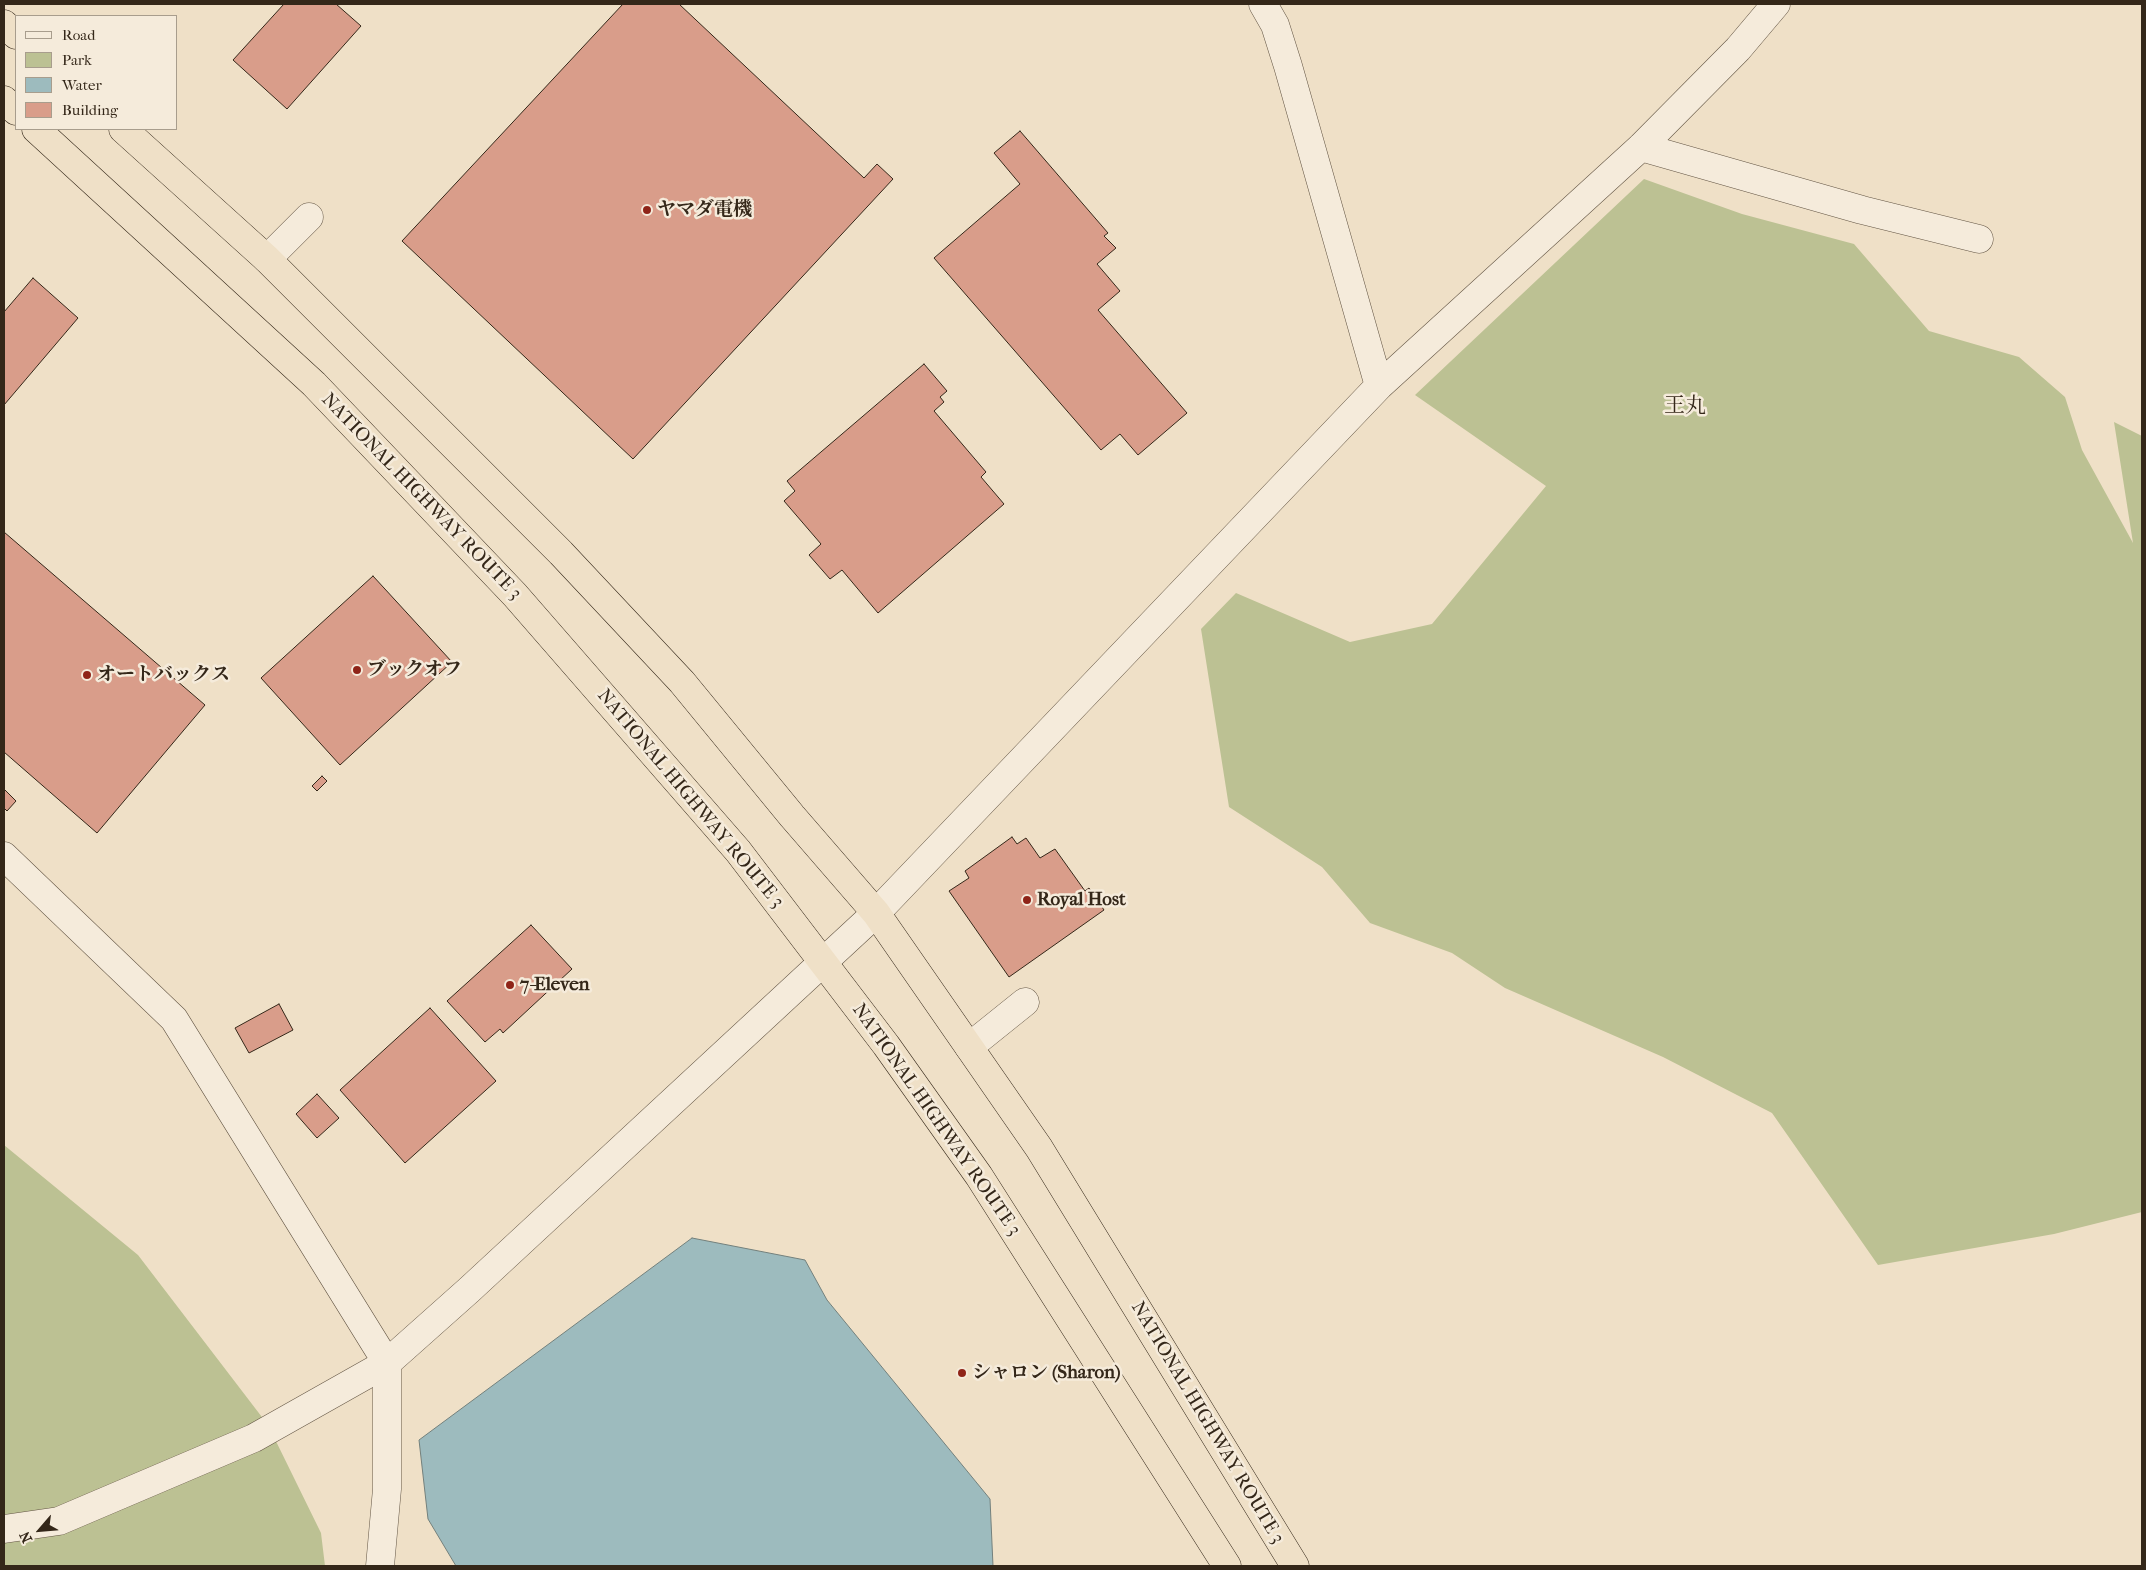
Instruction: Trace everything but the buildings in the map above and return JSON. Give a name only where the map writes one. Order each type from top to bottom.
[{"type":"highway","points":[[4,24],[15,34]]},
{"type":"highway","points":[[4,100],[15,110]]},
{"type":"highway","name":"NATIONAL HIGHWAY ROUTE 3","points":[[37,130],[314,384],[515,595],[738,851],[825,962],[979,1176],[1227,1566]]},
{"type":"highway","name":"NATIONAL HIGHWAY ROUTE 3","points":[[124,130],[267,259],[561,553],[682,682],[792,816],[876,913],[1040,1148],[1294,1566]]},
{"type":"street","points":[[1263,4],[1275,24],[1288,66],[1379,386]]},
{"type":"street","points":[[4,1529],[58,1521],[254,1438],[387,1363],[825,962],[876,913],[1379,386],[1641,147],[1738,49],[1776,4]]},
{"type":"street","points":[[1641,147],[1862,210],[1979,239]]},
{"type":"street","points":[[267,259],[309,217]]},
{"type":"street","points":[[4,856],[174,1018],[387,1363],[387,1489],[380,1566]]},
{"type":"street","points":[[968,1047],[1025,1002]]},
{"type":"green space","points":[[1644,179],[1742,214],[1854,244],[1929,331],[2019,357],[2065,397],[2082,450],[2133,543],[2114,422],[2142,436],[2142,1212],[2054,1234],[1878,1265],[1772,1113],[1663,1057],[1505,988],[1452,953],[1370,923],[1322,867],[1229,807],[1201,629],[1236,593],[1350,642],[1432,624],[1546,486],[1415,395]]},
{"type":"green space","points":[[4,1145],[138,1255],[268,1425],[321,1533],[325,1566],[4,1566]]},
{"type":"water","points":[[692,1238],[805,1260],[827,1300],[990,1499],[993,1566],[456,1566],[428,1519],[419,1440]]},
{"type":"place","name":"ヤマダ電機","points":[[647,210]]},
{"type":"place","name":"ブックオフ","points":[[357,670]]},
{"type":"place","name":"オートバックス","points":[[87,675]]},
{"type":"place","name":"Royal Host","points":[[1027,900]]},
{"type":"place","name":"7-Eleven","points":[[510,985]]},
{"type":"place","name":"シャロン (Sharon)","points":[[962,1373]]},
{"type":"district","name":"王丸","points":[[1685,407]]}]
